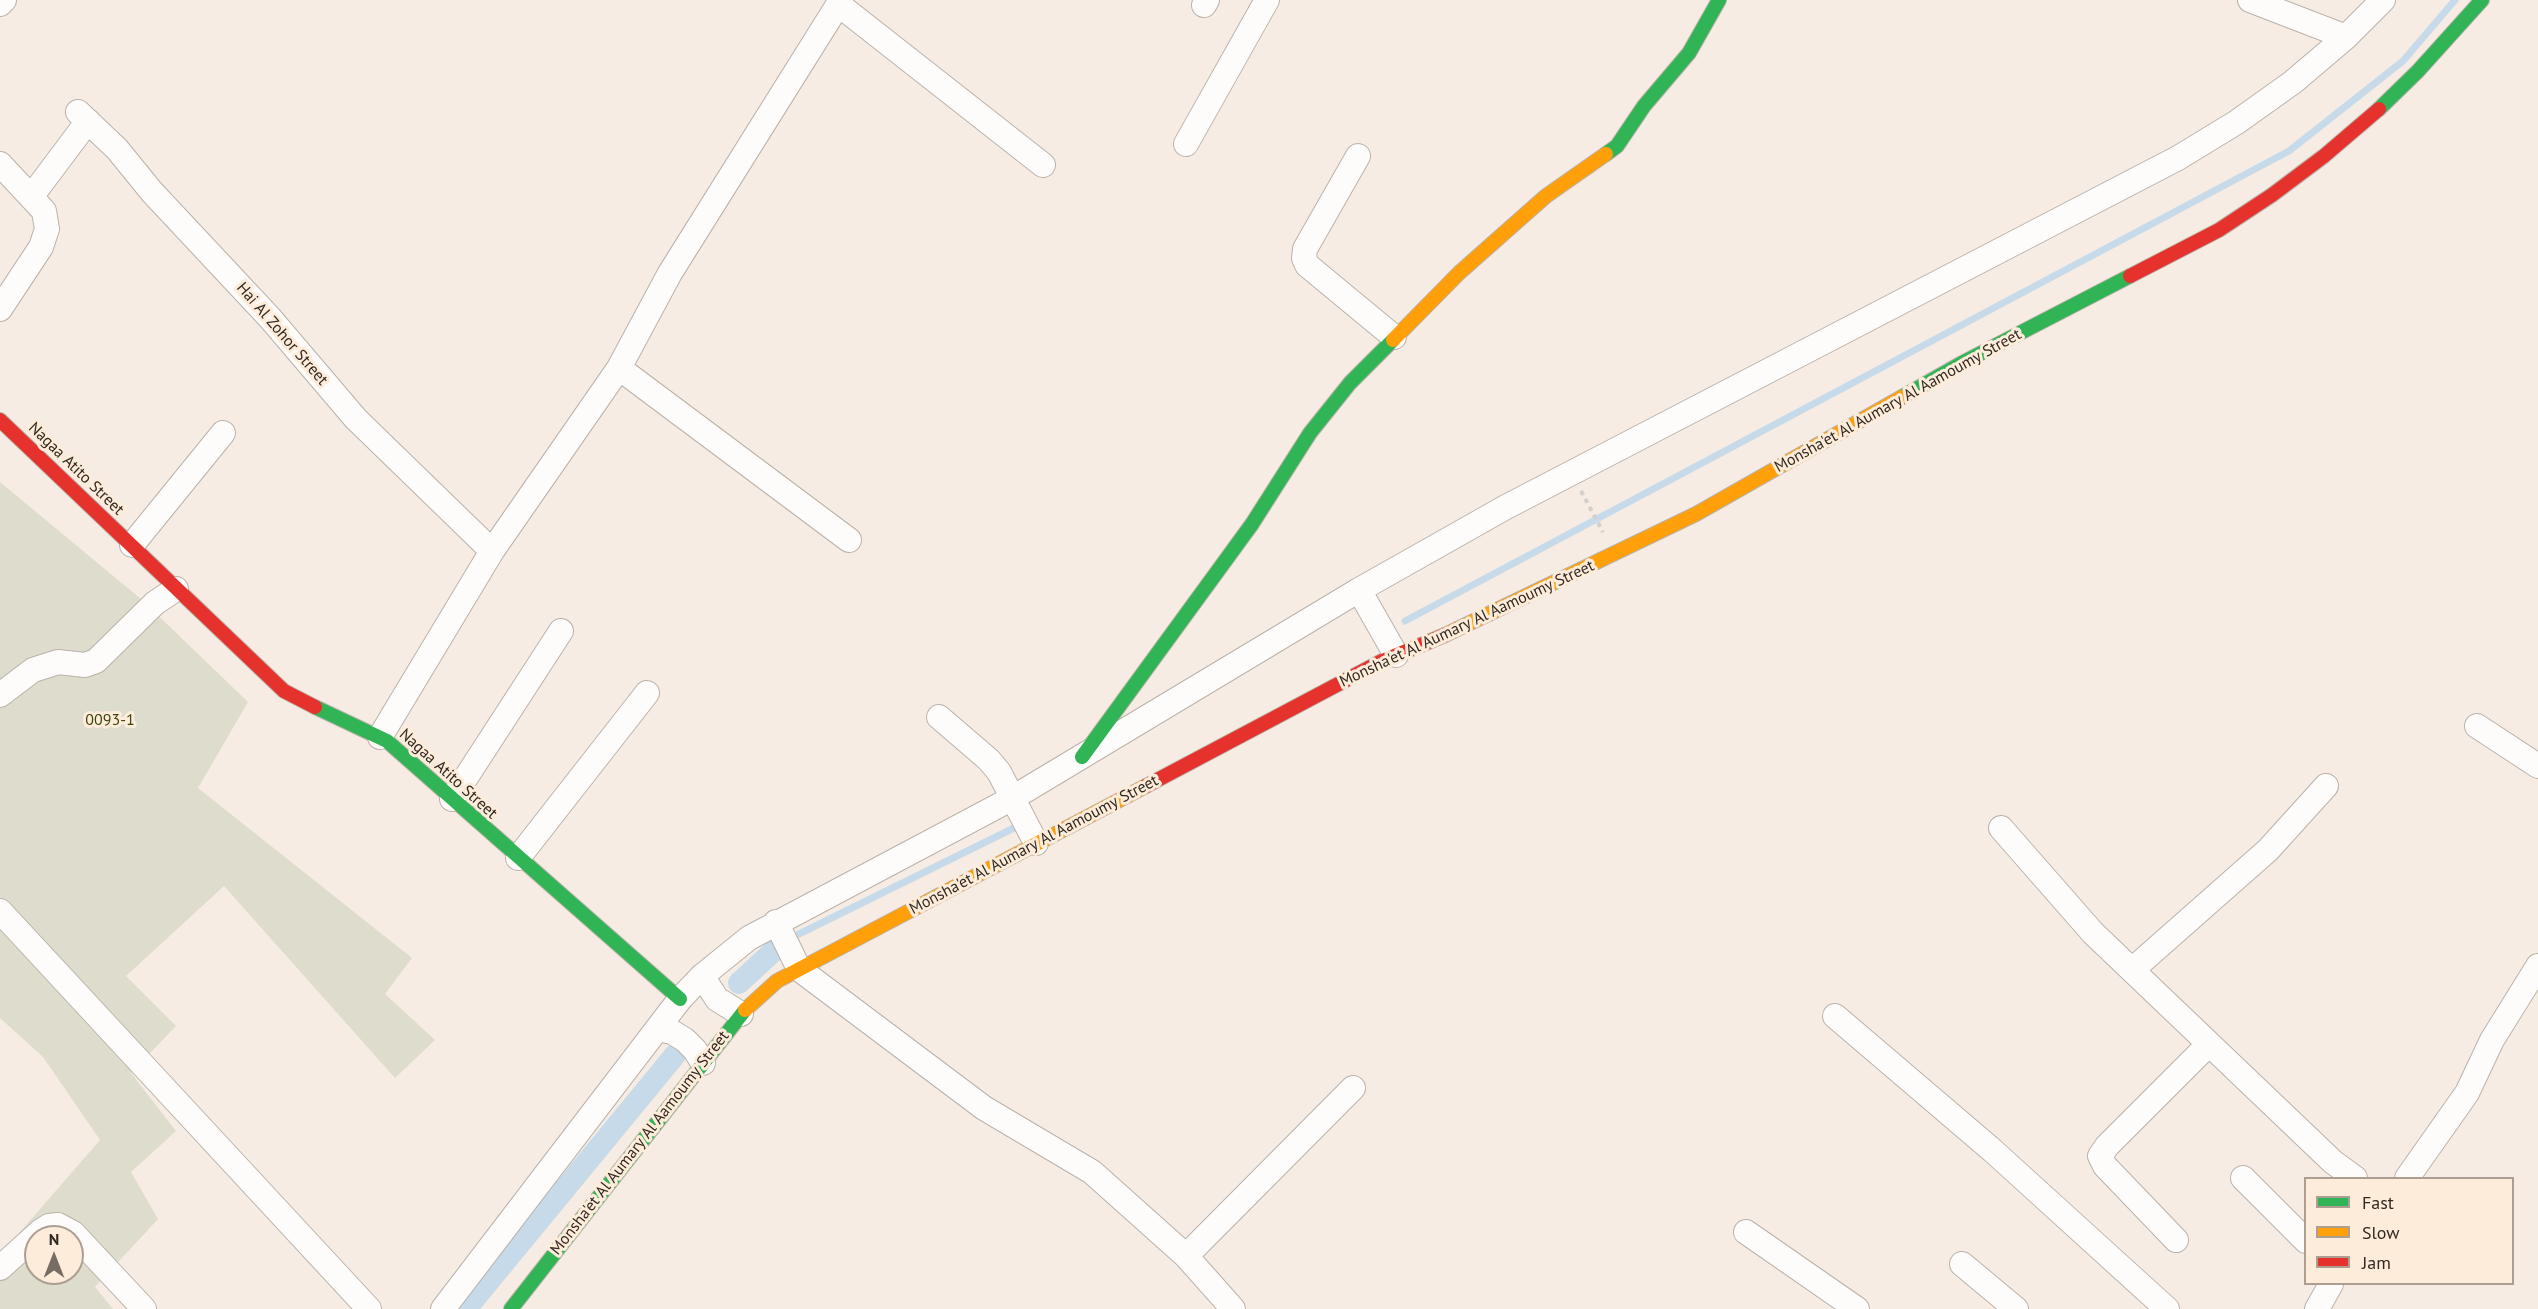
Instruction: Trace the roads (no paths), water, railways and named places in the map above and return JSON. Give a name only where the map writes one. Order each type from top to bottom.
[{"type":"street","points":[[0,4],[4,0]]},
{"type":"street","points":[[1186,144],[1266,0]]},
{"type":"street","points":[[1082,757],[1252,524],[1323,416],[1350,383],[1459,273],[1546,196],[1617,146],[1644,106],[1689,53],[1719,0]]},
{"type":"street","points":[[2250,0],[2346,37]]},
{"type":"street","points":[[449,1307],[680,999],[702,976],[733,950],[776,922],[1011,799],[1359,590],[1506,507],[2178,158],[2237,122],[2293,82],[2346,37],[2383,0]]},
{"type":"street","name":"Monsha'et Al Aumary Al Aamoumy Street","points":[[511,1309],[741,1014],[777,981],[1396,655],[1444,636],[1696,514],[1962,363],[2219,230],[2289,182],[2372,115],[2418,71],[2482,0]]},
{"type":"street","points":[[380,736],[492,551],[619,368],[670,273],[840,2],[1043,165]]},
{"type":"street","name":"Hai Al Zohor Street","points":[[31,197],[83,116],[117,148],[152,192],[270,318],[363,426],[492,551]]},
{"type":"street","points":[[1358,156],[1305,249],[1304,258],[1307,265],[1394,337]]},
{"type":"street","points":[[0,164],[44,211],[48,229],[41,247],[0,309]]},
{"type":"street","points":[[619,368],[849,540]]},
{"type":"street","name":"Nagaa Atito Street","points":[[0,420],[284,691],[307,704],[380,736],[680,999]]},
{"type":"street","points":[[132,545],[223,433]]},
{"type":"street","points":[[0,695],[33,670],[58,662],[85,665],[96,661],[155,603],[176,589]]},
{"type":"street","points":[[1359,590],[1396,655]]},
{"type":"street","points":[[452,799],[561,631]]},
{"type":"street","points":[[518,858],[647,693]]},
{"type":"street","points":[[939,717],[989,760],[999,772],[1011,799],[1036,843]]},
{"type":"street","points":[[2477,726],[2538,766]]},
{"type":"street","points":[[2132,970],[2268,849],[2326,786]]},
{"type":"street","points":[[2001,828],[2072,910],[2132,970],[2332,1162],[2352,1177]]},
{"type":"street","points":[[0,911],[369,1309]]},
{"type":"street","points":[[776,922],[799,969],[984,1108],[1092,1172],[1186,1256],[1233,1309]]},
{"type":"street","points":[[2408,1177],[2467,1092],[2492,1040],[2538,966]]},
{"type":"street","points":[[702,976],[717,999],[741,1014]]},
{"type":"street","points":[[1835,1016],[1992,1150],[2168,1309]]},
{"type":"street","points":[[658,1029],[672,1032],[685,1040],[703,1063]]},
{"type":"street","points":[[2176,1240],[2105,1166],[2100,1156],[2107,1146],[2209,1044]]},
{"type":"street","points":[[1186,1256],[1353,1088]]},
{"type":"street","points":[[2243,1178],[2304,1239]]},
{"type":"street","points":[[0,1268],[41,1231],[49,1226],[58,1225],[73,1233],[144,1309]]},
{"type":"street","points":[[1746,1232],[1857,1309]]},
{"type":"street","points":[[1962,1264],[2016,1309]]},
{"type":"street","points":[[2317,1309],[2330,1285]]},
{"type":"waterway","points":[[1405,621],[2289,151],[2403,61],[2455,0]]},
{"type":"waterway","points":[[799,934],[1018,826]]},
{"type":"waterway","points":[[739,983],[779,946]]},
{"type":"waterway","points":[[466,1309],[675,1055]]},
{"type":"park label","name":"0093-1","points":[[110,720]]}]
